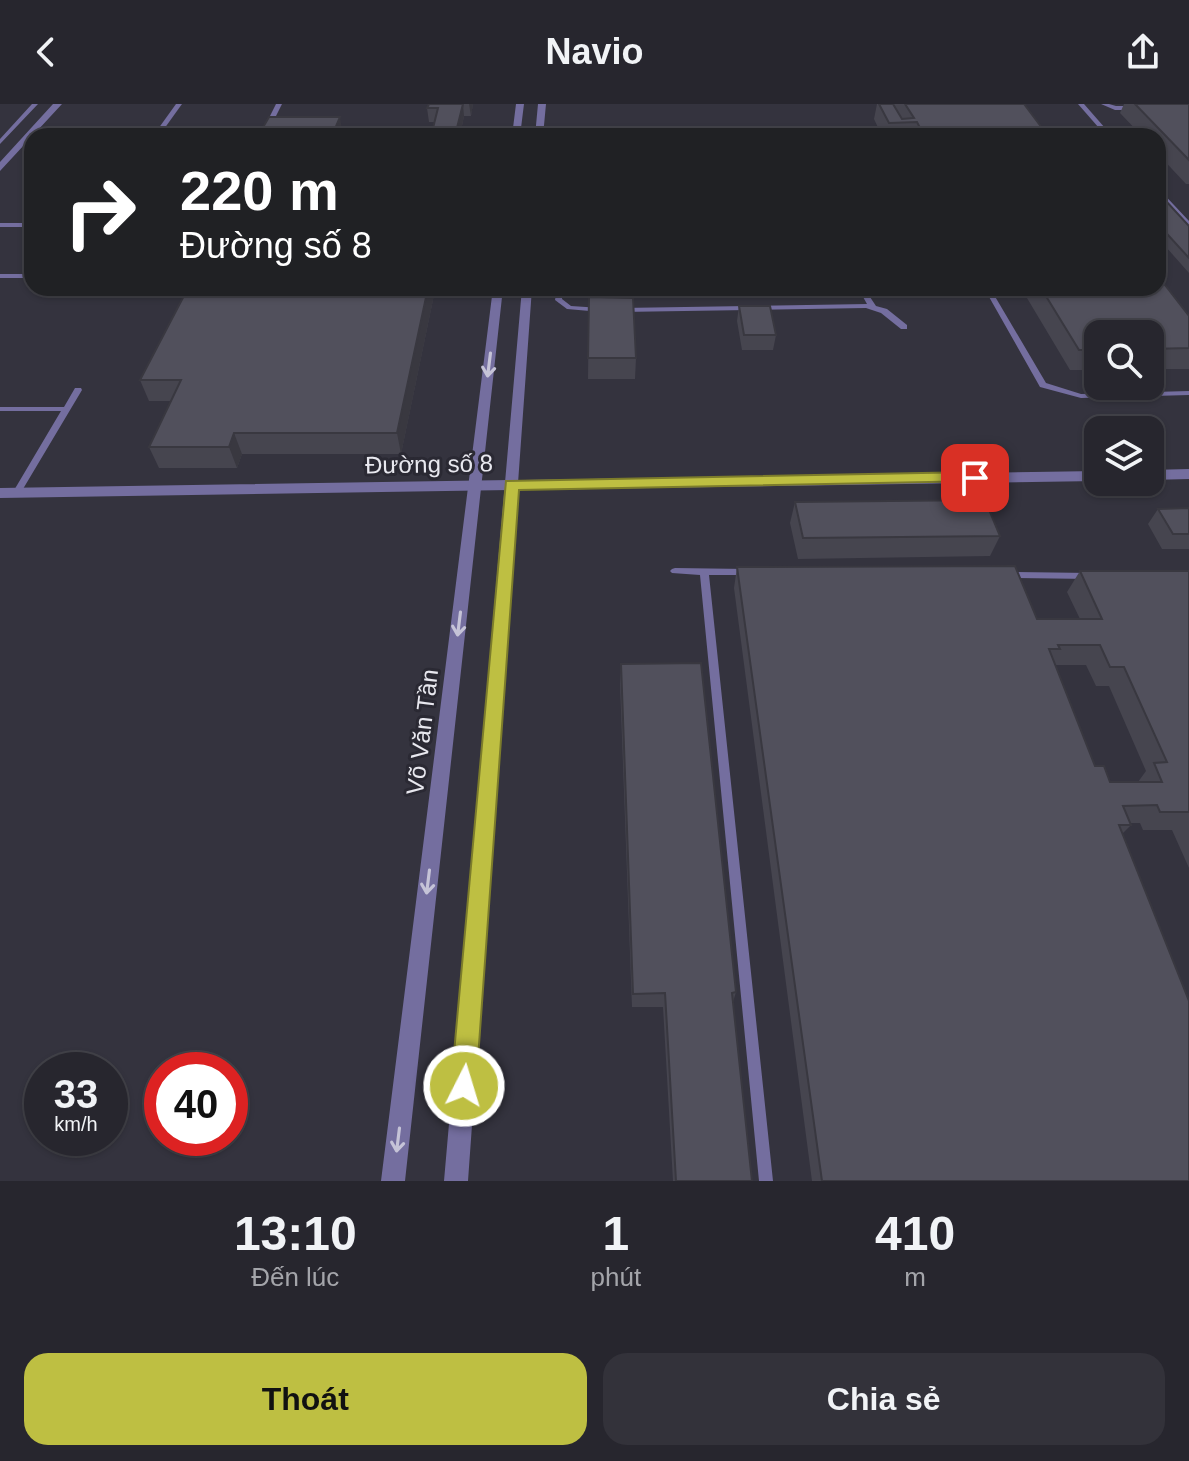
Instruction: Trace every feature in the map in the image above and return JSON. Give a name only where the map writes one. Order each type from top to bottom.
[{"type":"street","points":[[36,128],[58,104]]},
{"type":"street","points":[[517,128],[520,104]]},
{"type":"street","points":[[540,128],[542,104]]},
{"type":"street","points":[[0,168],[24,142]]},
{"type":"street","name":"Võ Văn Tần","points":[[393,1181],[497,296]]},
{"type":"street","points":[[456,1181],[526,296]]},
{"type":"street","points":[[1164,475],[1189,474]]},
{"type":"street","name":"Đường số 8","points":[[0,493],[1084,476]]},
{"type":"lane","points":[[0,142],[35,104]]},
{"type":"lane","points":[[162,128],[179,104]]},
{"type":"lane","points":[[267,128],[279,104]]},
{"type":"lane","points":[[1081,104],[1102,128]]},
{"type":"lane","points":[[1104,104],[1115,108],[1145,108]]},
{"type":"lane","points":[[0,131],[10,131]]},
{"type":"lane","points":[[1166,199],[1189,225]]},
{"type":"lane","points":[[0,225],[24,225]]},
{"type":"lane","points":[[0,276],[24,276]]},
{"type":"lane","points":[[559,296],[558,300],[569,308],[583,310],[873,308],[884,311],[904,327]]},
{"type":"lane","points":[[866,296],[873,308]]},
{"type":"lane","points":[[992,296],[1043,385],[1081,396],[1189,393]]},
{"type":"lane","points":[[17,492],[78,390]]},
{"type":"lane","points":[[0,409],[67,409]]},
{"type":"lane","points":[[675,571],[766,572]]},
{"type":"lane","points":[[704,571],[766,1181]]},
{"type":"lane","points":[[1001,575],[1111,576]]},
{"type":"building","points":[[429,104],[463,104],[457,128],[433,128],[438,108],[427,108]]},
{"type":"building","points":[[879,104],[893,104],[902,119],[914,118],[905,104],[1024,104],[1042,128],[920,128],[917,122],[889,123]]},
{"type":"building","points":[[1135,104],[1189,104],[1189,160],[1166,136],[1166,128],[1158,128]]},
{"type":"building","points":[[269,117],[340,117],[335,128],[263,128]]},
{"type":"building","points":[[1166,201],[1189,226],[1189,258],[1166,233]]},
{"type":"building","points":[[1166,286],[1189,316],[1189,348],[1164,349],[1164,320],[1084,320],[1084,350],[1079,350],[1046,296],[1166,296]]},
{"type":"building","points":[[184,296],[426,296],[397,433],[234,433],[229,447],[149,447],[181,380],[140,380]]},
{"type":"building","points":[[589,297],[633,298],[636,358],[588,358]]},
{"type":"building","points":[[739,306],[770,306],[776,335],[744,335]]},
{"type":"building","points":[[985,500],[1000,536],[803,538],[795,502]]},
{"type":"building","points":[[1189,508],[1189,534],[1173,534],[1158,509]]},
{"type":"building","points":[[1015,566],[1037,619],[1102,619],[1080,571],[1189,571],[1189,812],[1160,812],[1157,805],[1123,806],[1131,825],[1119,825],[1189,1001],[1189,1181],[822,1181],[737,567]],"holes":[[[1058,645],[1100,645],[1110,667],[1124,667],[1167,762],[1154,763],[1162,782],[1110,782],[1104,766],[1095,766],[1049,649],[1060,649]]]},
{"type":"building","points":[[701,663],[736,992],[732,993],[752,1181],[676,1181],[665,993],[633,994],[621,664]]},
{"type":"route","points":[[464,1086],[512,485],[975,478]]}]
